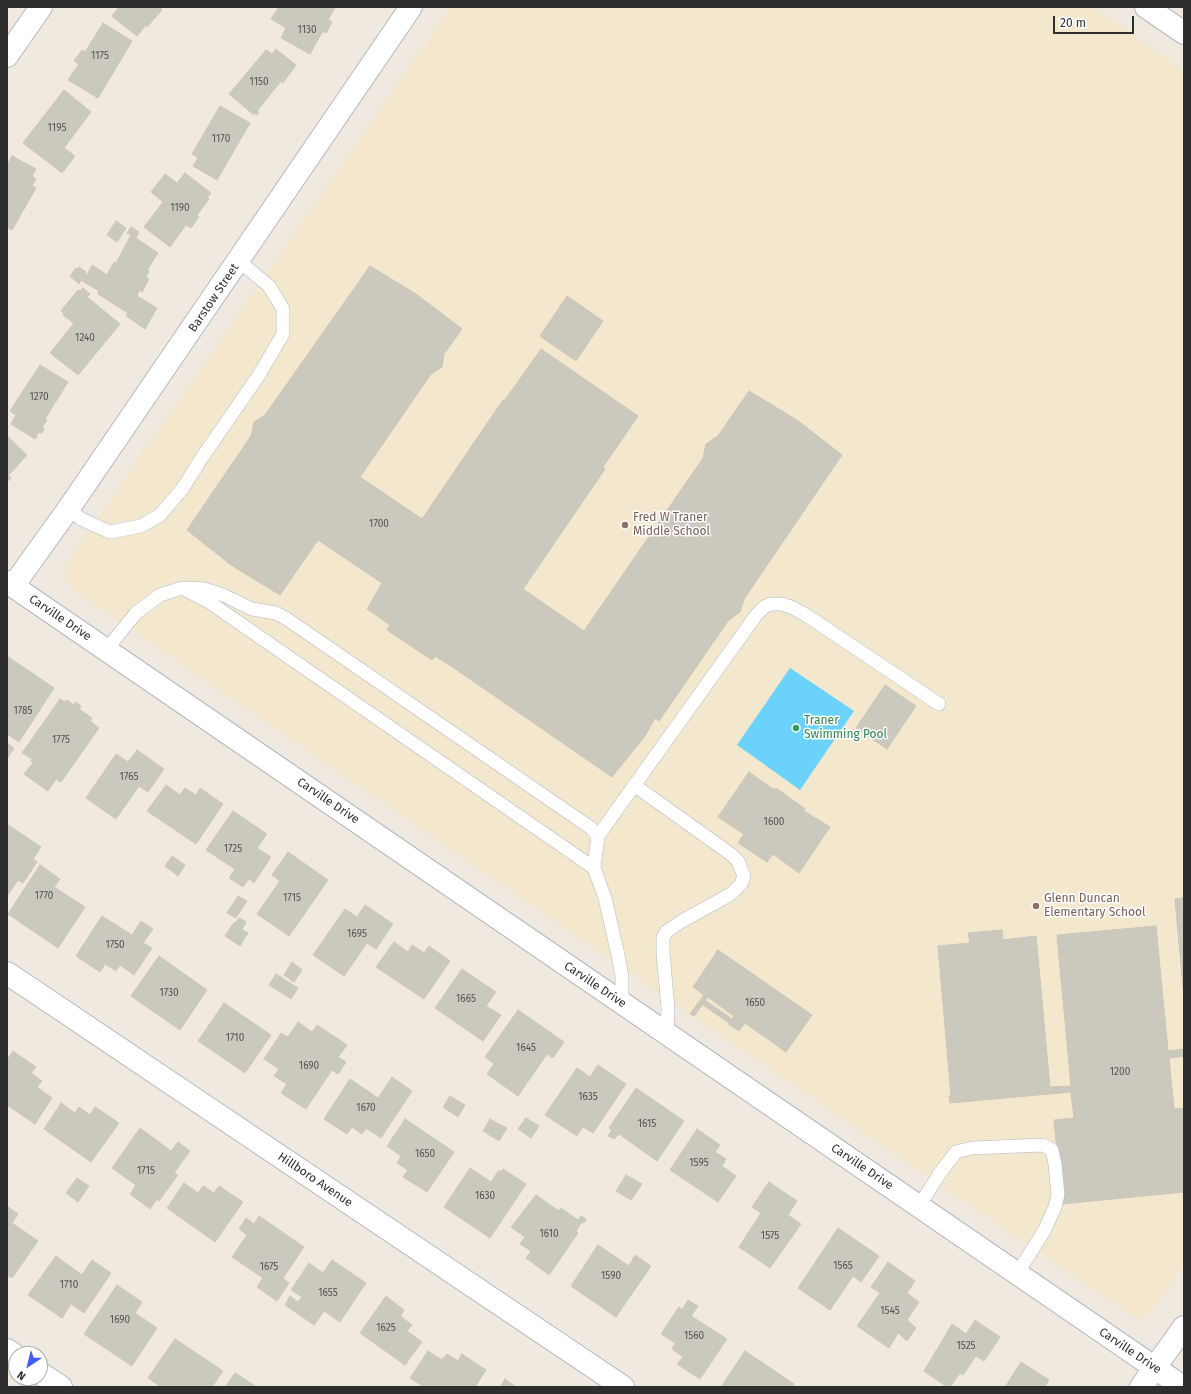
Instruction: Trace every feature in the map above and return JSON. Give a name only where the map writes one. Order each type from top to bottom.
[{"type":"street","points":[[7,56],[41,7]]},
{"type":"street","name":"Barstow Street","points":[[10,584],[70,508],[411,7]]},
{"type":"street","points":[[1146,7],[1184,33]]},
{"type":"street","name":"Carville Drive","points":[[10,584],[1183,1387]]},
{"type":"street","name":"Hillboro Avenue","points":[[7,973],[623,1387]]},
{"type":"street","points":[[1141,1387],[1184,1327]]},
{"type":"street","points":[[48,1378],[61,1387]]},
{"type":"lane","points":[[70,508],[81,519],[110,532],[141,526],[160,515],[183,488],[201,459],[259,375],[283,334],[283,309],[270,286],[239,261]]},
{"type":"lane","points":[[182,588],[209,602],[594,868]]},
{"type":"lane","points":[[106,650],[136,613],[160,595],[182,588],[204,589],[223,595],[252,609],[276,613],[287,619],[591,828],[598,836]]},
{"type":"lane","points":[[622,1003],[622,976],[618,955],[605,898],[594,868],[598,836],[756,614],[764,607],[771,604],[781,604],[791,607],[806,615],[939,704]]},
{"type":"lane","points":[[634,785],[732,855],[738,861],[744,876],[741,884],[731,894],[682,921],[666,932],[663,938],[668,1008],[667,1034]]},
{"type":"lane","points":[[919,1206],[940,1173],[956,1152],[972,1148],[1043,1145],[1052,1150],[1058,1194],[1056,1206],[1044,1231],[1017,1274]]},
{"type":"shaded area","name":"Fred W Traner Middle School","points":[[450,7],[1093,7],[1184,70],[1184,1266],[1151,1312],[1142,1318],[1130,1315],[772,1071],[70,588],[64,578],[66,564]]},
{"type":"water","name":"Traner Swimming Pool","points":[[790,668],[854,711],[800,790],[737,745]]},
{"type":"building","points":[[119,7],[162,7],[162,10],[137,36],[112,16]]},
{"type":"building","points":[[279,7],[335,7],[328,20],[332,22],[326,33],[323,31],[310,54],[281,38],[286,28],[271,19]]},
{"type":"building","points":[[103,23],[132,41],[98,98],[68,80],[79,64],[74,61],[82,50],[85,52]]},
{"type":"building","points":[[276,49],[296,65],[283,83],[281,81],[257,111],[259,112],[257,115],[255,113],[254,115],[229,94],[266,50],[272,54]]},
{"type":"building","points":[[64,90],[91,112],[64,148],[75,156],[62,173],[23,143]]},
{"type":"building","points":[[220,106],[250,123],[217,180],[193,166],[198,158],[192,154]]},
{"type":"building","points":[[12,156],[36,169],[32,176],[36,179],[32,186],[36,188],[12,230],[7,227],[7,165]]},
{"type":"building","points":[[185,173],[211,193],[207,198],[209,199],[197,215],[199,217],[191,228],[186,225],[170,247],[144,227],[163,202],[151,192],[165,174],[177,183]]},
{"type":"building","points":[[116,221],[126,228],[117,242],[107,235]]},
{"type":"building","points":[[131,227],[139,232],[136,238],[158,253],[147,270],[149,271],[146,277],[149,279],[142,292],[139,290],[137,296],[157,308],[145,329],[126,316],[128,313],[98,294],[99,291],[81,280],[79,284],[70,276],[76,268],[77,269],[79,267],[86,272],[85,273],[87,275],[92,265],[107,275],[114,262],[116,263],[131,235],[127,233]]},
{"type":"building","points":[[370,266],[416,294],[462,329],[444,354],[442,367],[431,374],[360,477],[422,519],[503,400],[505,400],[541,349],[638,416],[603,467],[605,469],[523,589],[584,631],[703,458],[706,444],[718,436],[749,391],[797,420],[842,455],[744,599],[740,612],[728,621],[659,721],[655,718],[645,736],[612,777],[451,666],[435,656],[432,660],[387,630],[390,625],[367,609],[382,583],[318,540],[280,595],[231,565],[187,530],[251,436],[254,422],[265,415]]},
{"type":"building","points":[[83,288],[90,294],[87,297],[120,324],[78,375],[50,353],[74,323],[63,315],[64,313],[61,311],[78,290],[80,291]]},
{"type":"building","points":[[567,296],[603,321],[576,361],[540,336]]},
{"type":"building","points":[[40,365],[68,382],[45,419],[47,420],[42,427],[44,428],[42,433],[39,432],[35,439],[11,424],[16,415],[10,411]]},
{"type":"building","points":[[7,436],[27,455],[8,476],[11,478],[7,482]]},
{"type":"building","points":[[7,656],[54,688],[19,742],[7,734]]},
{"type":"building","points":[[885,685],[916,706],[887,749],[856,728]]},
{"type":"building","points":[[60,699],[65,702],[67,700],[74,705],[76,702],[81,706],[79,709],[92,718],[90,721],[99,728],[61,782],[56,779],[48,791],[24,774],[33,763],[31,761],[32,759],[22,753]]},
{"type":"building","points":[[7,743],[14,748],[7,759]]},
{"type":"building","points":[[137,750],[164,769],[148,792],[139,786],[116,819],[86,798],[116,754],[128,762]]},
{"type":"building","points":[[749,772],[774,790],[776,788],[805,809],[804,811],[830,827],[799,873],[773,854],[767,862],[738,843],[744,834],[718,817]]},
{"type":"building","points":[[166,785],[180,795],[185,788],[196,795],[200,788],[223,804],[196,844],[147,811]]},
{"type":"building","points":[[233,811],[267,834],[257,848],[271,857],[254,883],[249,879],[243,887],[229,878],[235,869],[206,850]]},
{"type":"building","points":[[7,824],[41,847],[33,859],[37,862],[23,883],[18,880],[7,896]]},
{"type":"building","points":[[288,852],[328,880],[289,936],[257,914],[280,881],[272,875]]},
{"type":"building","points":[[172,856],[185,865],[178,876],[165,866]]},
{"type":"building","points":[[40,865],[60,879],[55,886],[51,885],[85,907],[58,948],[8,914]]},
{"type":"building","points":[[238,896],[247,901],[236,918],[227,913]]},
{"type":"building","points":[[1184,898],[1184,998],[1175,899]]},
{"type":"building","points":[[365,905],[393,924],[376,949],[367,943],[344,976],[313,955],[345,909],[357,917]]},
{"type":"building","points":[[102,916],[132,935],[141,921],[153,929],[143,943],[152,948],[134,975],[120,965],[116,971],[105,964],[100,972],[76,956]]},
{"type":"building","points":[[240,918],[246,922],[242,930],[248,933],[240,946],[225,936],[233,924]]},
{"type":"building","points":[[1156,926],[1168,1051],[1184,1049],[1184,1056],[1169,1058],[1174,1109],[1184,1108],[1184,1192],[1062,1204],[1054,1120],[1074,1118],[1071,1092],[950,1103],[949,1096],[951,1096],[938,946],[970,943],[968,933],[1002,930],[1003,940],[1036,936],[1050,1087],[1071,1086],[1057,935]]},
{"type":"building","points":[[394,942],[408,952],[412,945],[424,953],[429,946],[450,961],[424,999],[376,967]]},
{"type":"building","points":[[718,950],[812,1015],[786,1052],[745,1023],[739,1031],[728,1024],[729,1023],[703,1005],[706,1001],[732,1019],[734,1016],[708,997],[694,1016],[690,1014],[704,995],[693,987]]},
{"type":"building","points":[[159,956],[207,990],[180,1030],[131,996]]},
{"type":"building","points":[[292,962],[302,970],[294,982],[284,975]]},
{"type":"building","points":[[462,969],[496,992],[486,1006],[501,1015],[483,1041],[435,1008]]},
{"type":"building","points":[[276,974],[298,988],[291,999],[269,985]]},
{"type":"building","points":[[224,1003],[271,1035],[245,1073],[198,1041]]},
{"type":"building","points":[[518,1010],[564,1042],[553,1058],[547,1054],[518,1096],[487,1074],[494,1064],[485,1057]]},
{"type":"building","points":[[298,1022],[312,1032],[317,1025],[347,1045],[338,1057],[346,1062],[338,1074],[332,1070],[306,1109],[281,1093],[287,1084],[274,1076],[279,1069],[264,1059],[281,1033],[288,1037]]},
{"type":"building","points":[[13,1051],[36,1067],[31,1073],[42,1081],[37,1087],[52,1098],[35,1124],[7,1105],[7,1060]]},
{"type":"building","points":[[598,1065],[626,1084],[593,1133],[583,1127],[577,1136],[545,1115],[577,1068],[590,1077]]},
{"type":"building","points":[[392,1077],[412,1091],[381,1138],[366,1128],[362,1134],[352,1127],[347,1134],[324,1119],[350,1079],[378,1098]]},
{"type":"building","points":[[636,1088],[684,1121],[657,1161],[619,1134],[614,1139],[608,1136],[612,1130],[609,1128]]},
{"type":"building","points":[[450,1096],[465,1105],[458,1117],[443,1107]]},
{"type":"building","points":[[61,1103],[75,1113],[79,1107],[90,1115],[95,1107],[119,1123],[91,1162],[44,1129]]},
{"type":"building","points":[[526,1118],[539,1126],[531,1138],[518,1129]]},
{"type":"building","points":[[405,1119],[454,1152],[427,1192],[403,1177],[408,1170],[397,1163],[401,1156],[387,1146]]},
{"type":"building","points":[[490,1119],[507,1128],[499,1141],[483,1131]]},
{"type":"building","points":[[140,1128],[171,1151],[178,1142],[190,1151],[174,1173],[178,1175],[159,1201],[157,1199],[150,1209],[130,1194],[136,1185],[112,1168]]},
{"type":"building","points":[[697,1129],[720,1145],[715,1152],[726,1159],[722,1166],[736,1176],[718,1202],[670,1170]]},
{"type":"building","points":[[470,1168],[491,1182],[499,1170],[501,1172],[503,1169],[526,1184],[490,1238],[444,1207]]},
{"type":"building","points":[[626,1175],[642,1184],[631,1200],[616,1191]]},
{"type":"building","points":[[77,1178],[89,1186],[78,1202],[66,1193]]},
{"type":"building","points":[[769,1182],[797,1201],[788,1215],[801,1224],[770,1268],[739,1247],[761,1213],[752,1207]]},
{"type":"building","points":[[184,1183],[198,1193],[203,1186],[214,1193],[219,1186],[243,1202],[215,1242],[167,1208]]},
{"type":"building","points":[[536,1195],[559,1211],[561,1208],[578,1220],[581,1216],[586,1219],[576,1231],[578,1233],[549,1275],[526,1258],[531,1251],[520,1244],[525,1237],[511,1227]]},
{"type":"building","points":[[7,1206],[18,1214],[12,1223],[38,1241],[12,1278],[7,1275]]},
{"type":"building","points":[[259,1216],[304,1247],[283,1278],[289,1283],[277,1301],[257,1287],[263,1278],[232,1257],[247,1235],[239,1229],[246,1218],[254,1224]]},
{"type":"building","points":[[838,1228],[879,1256],[861,1282],[853,1276],[830,1310],[798,1288]]},
{"type":"building","points":[[598,1245],[629,1266],[635,1255],[651,1266],[616,1317],[571,1286]]},
{"type":"building","points":[[56,1256],[82,1275],[92,1260],[111,1273],[84,1313],[71,1304],[62,1318],[28,1295]]},
{"type":"building","points":[[332,1260],[366,1283],[340,1322],[324,1311],[314,1325],[285,1305],[290,1296],[298,1302],[302,1297],[291,1290],[309,1263],[323,1273]]},
{"type":"building","points":[[888,1262],[915,1281],[907,1293],[919,1302],[907,1320],[916,1328],[907,1341],[898,1333],[889,1348],[857,1326],[880,1293],[871,1287]]},
{"type":"building","points":[[117,1285],[142,1302],[135,1313],[157,1328],[132,1366],[84,1334]]},
{"type":"building","points":[[386,1296],[404,1310],[400,1316],[412,1325],[407,1331],[422,1342],[405,1365],[360,1333]]},
{"type":"building","points":[[688,1300],[698,1306],[691,1316],[727,1339],[700,1379],[677,1364],[683,1357],[672,1349],[675,1343],[661,1334],[679,1307],[682,1310]]},
{"type":"building","points":[[975,1320],[1000,1337],[984,1361],[976,1356],[963,1375],[960,1373],[950,1387],[947,1387],[924,1371],[952,1324],[966,1334]]},
{"type":"building","points":[[175,1339],[223,1371],[212,1387],[161,1387],[148,1378]]},
{"type":"building","points":[[428,1351],[442,1360],[447,1354],[458,1361],[462,1354],[486,1370],[475,1387],[424,1387],[410,1378]]},
{"type":"building","points":[[745,1351],[794,1384],[792,1387],[721,1387]]},
{"type":"building","points":[[1021,1362],[1049,1380],[1045,1387],[1005,1387]]},
{"type":"building","points":[[235,1373],[257,1387],[225,1387]]},
{"type":"building","points":[[505,1379],[516,1387],[500,1387]]},
{"type":"place","name":"Fred W Traner Middle School","points":[[625,525]]},
{"type":"place","name":"Traner Swimming Pool","points":[[796,728]]},
{"type":"place","name":"Glenn Duncan Elementary School","points":[[1036,906]]}]
